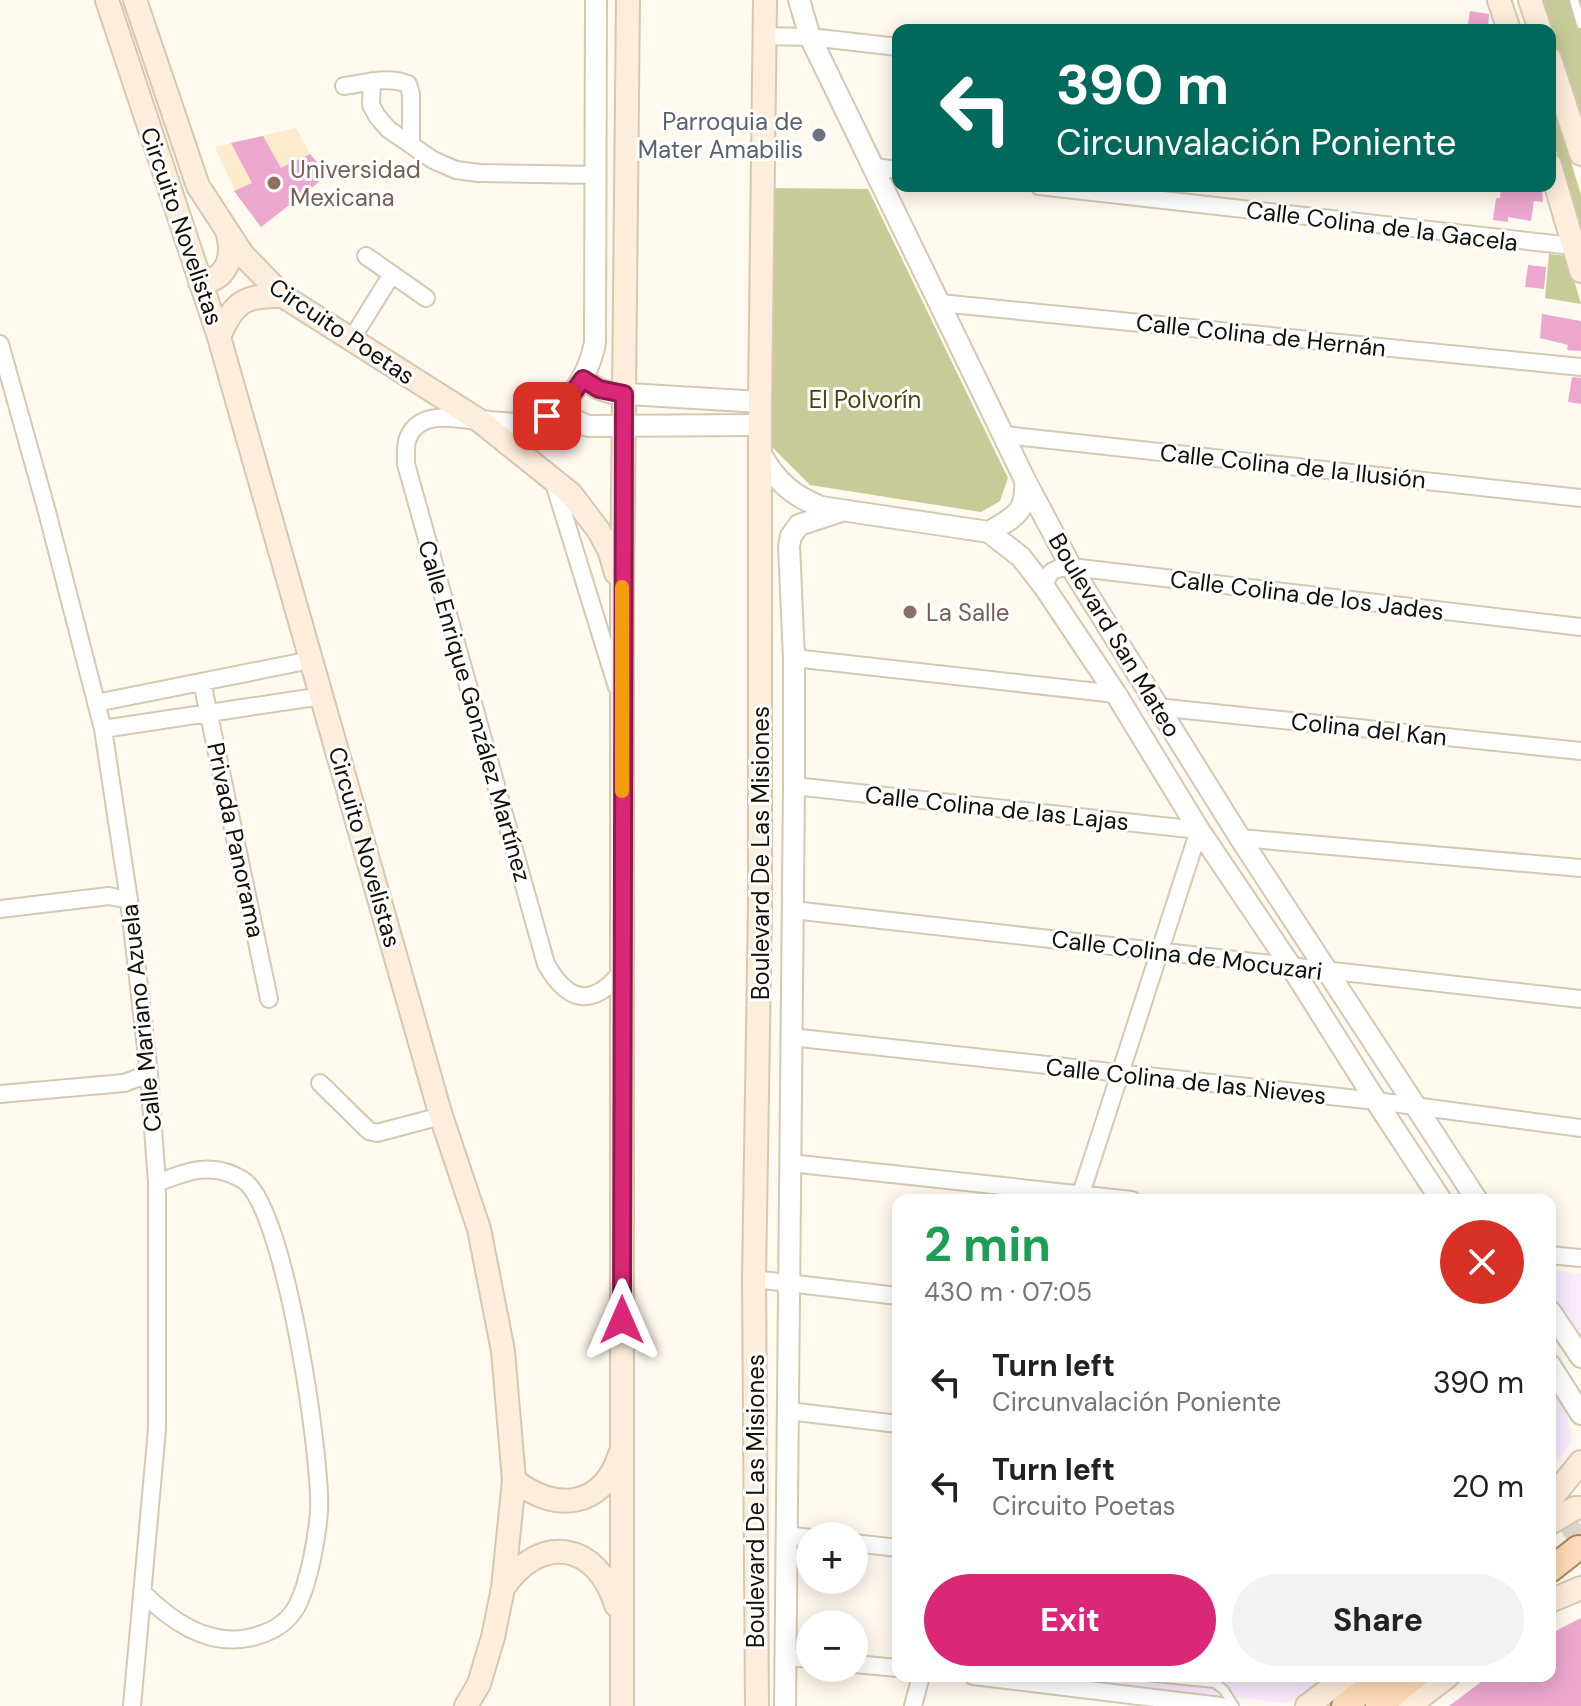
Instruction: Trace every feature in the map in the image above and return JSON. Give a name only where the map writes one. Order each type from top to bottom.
[{"type":"main road","name":"Circuito Novelistas","points":[[107,0],[219,337],[441,1116],[479,1229],[503,1351],[514,1480],[503,1588],[493,1637],[479,1684],[466,1706]]},
{"type":"main road","name":"Circuito Poetas","points":[[135,0],[198,186],[228,235],[260,275],[283,296],[480,421],[571,494],[599,531],[610,552],[622,593]]},
{"type":"main road","points":[[622,1706],[622,593],[628,0]]},
{"type":"main road","name":"Boulevard De Las Misiones","points":[[757,1706],[754,1279],[760,906],[765,0]]},
{"type":"main road","points":[[1499,0],[1507,24]]},
{"type":"main road","points":[[1530,0],[1538,24]]},
{"type":"main road","points":[[1556,77],[1581,154]]},
{"type":"main road","points":[[1556,183],[1577,248],[1581,271]]},
{"type":"main road","points":[[200,282],[214,279],[226,268],[231,251],[228,235]]},
{"type":"main road","points":[[219,337],[233,308],[245,300],[258,295],[283,296]]},
{"type":"main road","points":[[514,1480],[526,1490],[548,1499],[574,1502],[592,1493],[608,1478],[622,1447]]},
{"type":"main road","points":[[1556,1493],[1581,1462]]},
{"type":"main road","points":[[1556,1589],[1575,1508],[1581,1508]]},
{"type":"main road","points":[[503,1588],[516,1572],[534,1560],[554,1553],[577,1553],[588,1559],[604,1576],[621,1622]]},
{"type":"main road","points":[[1556,1598],[1581,1588]]},
{"type":"main road","points":[[1307,1706],[1339,1682]]},
{"type":"main road","points":[[1344,1706],[1375,1682]]},
{"type":"main road","points":[[1378,1706],[1408,1682]]},
{"type":"main road","points":[[1409,1706],[1440,1682]]},
{"type":"street","name":"Circuito Poetas","points":[[480,421],[525,423],[547,416],[583,379],[591,362],[595,343],[596,0]]},
{"type":"street","points":[[799,0],[810,37]]},
{"type":"street","points":[[765,36],[810,37],[892,46]]},
{"type":"street","name":"Boulevard San Mateo","points":[[810,37],[1025,480],[1071,567],[1240,838],[1473,1194]]},
{"type":"street","points":[[344,86],[398,80],[408,84],[411,94],[411,145]]},
{"type":"street","points":[[372,81],[371,105],[388,129],[433,160],[456,170],[596,175]]},
{"type":"street","points":[[875,167],[892,169]]},
{"type":"street","name":"Calle Colina de la Gacela","points":[[1091,192],[1577,248]]},
{"type":"street","points":[[366,256],[426,298]]},
{"type":"street","points":[[351,340],[392,274]]},
{"type":"street","name":"Calle Colina de Hernán","points":[[940,303],[1581,367]]},
{"type":"street","name":"Calle Mariano Azuela","points":[[0,344],[103,729],[129,900],[149,1074],[157,1183],[157,1429],[132,1706]]},
{"type":"street","points":[[583,379],[599,389],[624,394],[761,414]]},
{"type":"street","points":[[560,406],[574,420],[588,426],[761,414]]},
{"type":"street","name":"Calle Enrique González Martínez","points":[[480,421],[436,417],[419,423],[407,439],[406,464],[546,964],[558,984],[571,994],[583,997],[600,994],[622,971]]},
{"type":"street","name":"Calle Colina de la Ilusión","points":[[1005,435],[1581,498]]},
{"type":"street","points":[[762,456],[786,488],[802,500],[821,507],[989,532],[1013,518],[1020,510],[1026,500],[1025,480]]},
{"type":"street","points":[[552,479],[622,704]]},
{"type":"street","name":"Boulevard De Las Misiones","points":[[785,1706],[794,786],[794,658],[788,557],[791,536],[799,525],[841,511]]},
{"type":"street","name":"Boulevard San Mateo","points":[[989,532],[1021,557],[1045,588],[1437,1194]]},
{"type":"street","points":[[1045,588],[1051,571],[1071,567]]},
{"type":"street","name":"Calle Colina de los Jades","points":[[1071,567],[1581,627]]},
{"type":"street","points":[[794,658],[1116,694]]},
{"type":"street","points":[[96,703],[311,660]]},
{"type":"street","name":"Privada Panorama","points":[[202,682],[269,999]]},
{"type":"street","points":[[103,729],[322,696]]},
{"type":"street","name":"Colina del Kan","points":[[1157,707],[1581,751]]},
{"type":"street","name":"Calle Colina de las Lajas","points":[[794,786],[1199,830]]},
{"type":"street","points":[[1081,1194],[1199,830]]},
{"type":"street","points":[[1240,838],[1581,868]]},
{"type":"street","points":[[0,909],[109,896],[129,900]]},
{"type":"street","name":"Calle Colina de Mocuzari","points":[[793,910],[1581,999]]},
{"type":"street","name":"Calle Colina de las Nieves","points":[[791,1037],[1376,1101],[1581,1128]]},
{"type":"street","points":[[0,1094],[124,1083],[149,1074]]},
{"type":"street","points":[[320,1083],[369,1131],[377,1133],[441,1116]]},
{"type":"street","points":[[790,1163],[1054,1194]]},
{"type":"street","points":[[142,1592],[177,1623],[206,1635],[234,1640],[260,1636],[279,1627],[297,1606],[308,1570],[319,1511],[310,1414],[295,1316],[274,1234],[258,1197],[246,1181],[210,1168],[189,1170],[157,1183]]},
{"type":"street","points":[[1556,1256],[1581,1258]]},
{"type":"street","points":[[754,1279],[892,1295]]},
{"type":"street","points":[[1556,1320],[1581,1357]]},
{"type":"street","points":[[1556,1379],[1581,1414]]},
{"type":"street","points":[[788,1411],[892,1423]]},
{"type":"street","points":[[787,1535],[796,1536]]},
{"type":"street","points":[[868,1545],[892,1547]]},
{"type":"street","points":[[786,1657],[796,1658]]},
{"type":"street","points":[[868,1665],[892,1667]]},
{"type":"street","points":[[913,1706],[919,1682]]},
{"type":"street","points":[[1023,1682],[1221,1706]]},
{"type":"lane","points":[[1574,0],[1581,24]]},
{"type":"lane","points":[[1205,1682],[1215,1683],[1224,1690],[1234,1706]]},
{"type":"shaded area","name":"Universidad Mexicana","points":[[296,128],[310,154],[328,175],[261,227],[235,191],[215,147]]},
{"type":"shaded area","points":[[1556,1270],[1581,1274],[1581,1335],[1556,1299]]},
{"type":"shaded area","points":[[1556,1392],[1565,1406],[1572,1442],[1556,1463]]},
{"type":"shaded area","points":[[1099,1682],[1331,1682],[1313,1695],[1285,1703]]},
{"type":"green space","points":[[1536,0],[1581,0],[1581,140],[1556,63],[1556,24],[1547,24]]},
{"type":"green space","points":[[1556,112],[1581,195],[1581,231],[1556,150]]},
{"type":"green space","name":"El Polvorín","points":[[770,188],[868,189],[1008,478],[1000,501],[981,512],[810,485],[772,447]]},
{"type":"green space","points":[[1549,254],[1567,256],[1581,304],[1545,298]]},
{"type":"building","points":[[1470,11],[1489,14],[1488,24],[1468,24]]},
{"type":"building","name":"Universidad Mexicana","points":[[263,136],[281,168],[310,154],[328,175],[261,227],[234,191],[252,183],[231,143]]},
{"type":"building","points":[[1500,192],[1542,192],[1543,202],[1534,201],[1531,221],[1508,217],[1508,222],[1493,220],[1496,198],[1500,198]]},
{"type":"building","points":[[1528,265],[1546,267],[1544,289],[1525,287]]},
{"type":"building","points":[[1542,314],[1581,321],[1581,351],[1567,350],[1568,345],[1540,338]]},
{"type":"building","points":[[1572,377],[1581,378],[1581,404],[1568,402]]},
{"type":"building","points":[[1581,1618],[1581,1706],[1449,1706],[1481,1682],[1556,1682],[1556,1631]]},
{"type":"tunnel","points":[[1565,1537],[1581,1525]]},
{"type":"slow traffic","points":[[622,587],[622,791]]},
{"type":"place","name":"Parroquia de Mater Amabilis","points":[[819,135]]},
{"type":"place","name":"Universidad Mexicana","points":[[274,183]]},
{"type":"place","name":"La Salle","points":[[910,612]]},
{"type":"route","points":[[547,416],[572,394],[583,379],[599,389],[624,394],[622,1320]]}]
